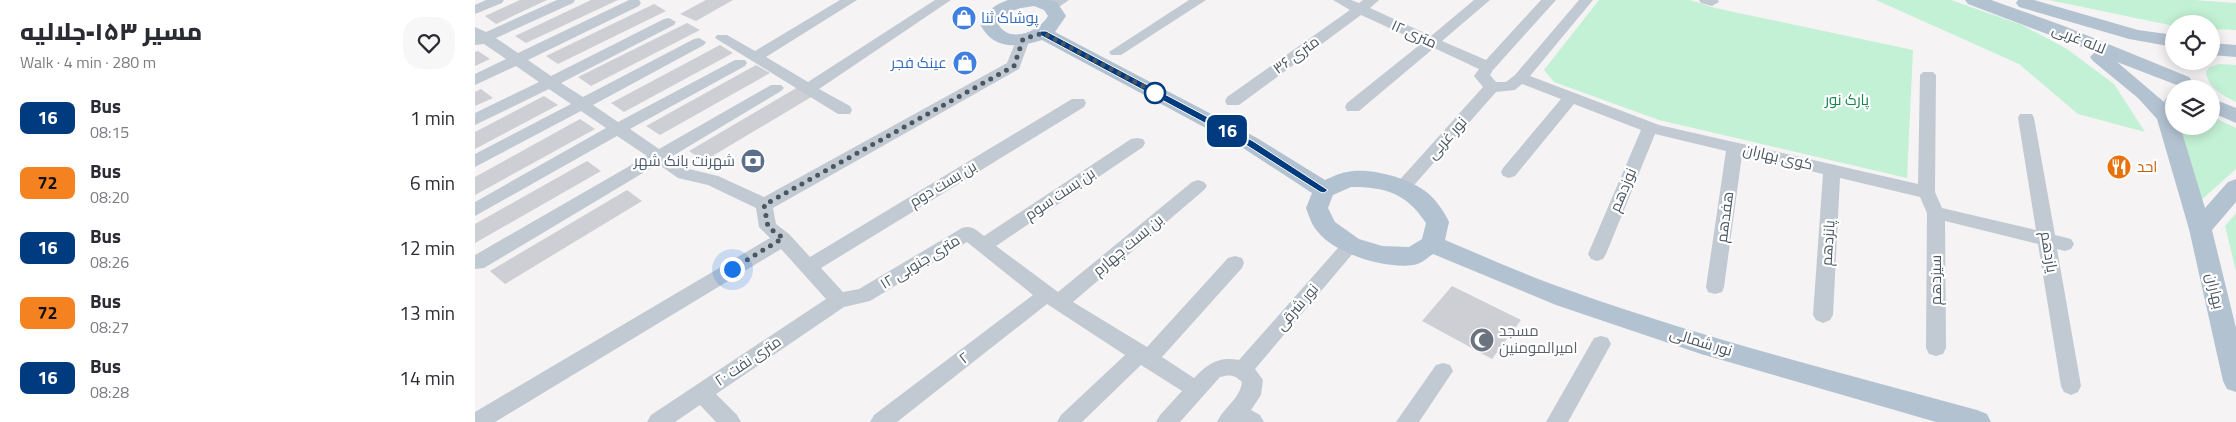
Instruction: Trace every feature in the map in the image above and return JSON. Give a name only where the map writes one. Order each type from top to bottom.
[{"type":"main road","name":"لاله غربی","points":[[1974,0],[2057,30],[2165,86]]},
{"type":"main road","name":"لاله غربی","points":[[2016,0],[2136,35],[2165,40]]},
{"type":"main road","points":[[1035,1],[1056,3],[1055,22],[1043,33],[1023,39],[1003,38],[991,30],[989,24],[999,4],[1035,1]]},
{"type":"main road","points":[[2057,30],[2083,45],[2124,75],[2165,88]]},
{"type":"main road","points":[[1043,33],[1249,143],[1324,190]]},
{"type":"main road","points":[[2220,49],[2236,51]]},
{"type":"main road","points":[[2220,108],[2236,116]]},
{"type":"main road","name":"بهاران","points":[[2185,135],[2200,229],[2236,382]]},
{"type":"main road","points":[[1348,179],[1375,179],[1402,188],[1423,202],[1438,222],[1432,244],[1413,256],[1382,255],[1351,245],[1326,227],[1317,208],[1324,190],[1348,179]]},
{"type":"main road","points":[[2200,229],[2236,187]]},
{"type":"main road","name":"نور شمالی","points":[[1432,244],[1488,270],[1549,294],[1617,316],[1977,422]]},
{"type":"street","points":[[475,10],[497,0]]},
{"type":"street","points":[[478,37],[568,0]]},
{"type":"street","points":[[475,210],[619,128],[748,60],[850,0]]},
{"type":"street","points":[[808,89],[944,0]]},
{"type":"street","points":[[1116,52],[1199,0]]},
{"type":"street","name":"۱۲ متری","points":[[1340,0],[1366,4],[1432,42],[1488,67]]},
{"type":"street","points":[[1353,107],[1483,0]]},
{"type":"street","points":[[1549,0],[1482,76],[1492,87],[1510,87],[1520,78],[1587,0]]},
{"type":"street","points":[[475,80],[634,3]]},
{"type":"street","name":"۳۶ متری","points":[[1233,101],[1366,4]]},
{"type":"street","points":[[475,120],[669,22]]},
{"type":"street","points":[[478,37],[516,59],[684,174],[712,180],[764,205]]},
{"type":"street","points":[[722,38],[748,60],[808,89],[844,110]]},
{"type":"street","points":[[764,205],[1014,66],[1023,39]]},
{"type":"street","points":[[475,161],[699,42]]},
{"type":"street","points":[[1929,75],[1926,192],[1936,212],[2065,244]]},
{"type":"street","name":"کوی بهاران","points":[[1520,78],[1650,127],[1926,192]]},
{"type":"street","name":"نور غربی","points":[[1402,188],[1492,87]]},
{"type":"street","points":[[477,263],[776,88]]},
{"type":"street","points":[[1509,172],[1571,97]]},
{"type":"street","name":"بن بست دوم","points":[[809,266],[1077,102]]},
{"type":"street","name":"یازدهم","points":[[2026,118],[2071,386]]},
{"type":"street","name":"نوزدهم","points":[[1597,254],[1650,127]]},
{"type":"street","name":"بن بست سوم","points":[[983,246],[1137,143]]},
{"type":"street","name":"هفدهم","points":[[1715,287],[1735,148]]},
{"type":"street","name":"پانزدهم","points":[[1823,315],[1832,170]]},
{"type":"street","name":"بن بست چهارم","points":[[1053,298],[1198,186]]},
{"type":"street","points":[[764,205],[768,227],[783,238],[839,300]]},
{"type":"street","name":"سیزدهم","points":[[1936,212],[1936,348]]},
{"type":"street","name":"۱۲ متری جنوبی","points":[[839,300],[863,296],[940,248],[968,233],[1053,298],[1145,355],[1196,390]]},
{"type":"street","points":[[477,422],[783,238]]},
{"type":"street","name":"نور شرقی","points":[[1243,369],[1351,245]]},
{"type":"street","points":[[1069,422],[1145,355],[1235,263]]},
{"type":"street","name":"۲","points":[[881,422],[1053,298]]},
{"type":"street","name":"۲۰ متری نفت","points":[[658,422],[839,300]]},
{"type":"street","points":[[1557,422],[1601,344]]},
{"type":"street","points":[[1167,422],[1213,371],[1228,366],[1243,369],[1253,380],[1251,395],[1239,419]]},
{"type":"street","points":[[1407,422],[1443,371]]},
{"type":"street","points":[[701,393],[730,422]]},
{"type":"green space","name":"پارک نور","points":[[1599,0],[1690,0],[1715,8],[1913,50],[1907,178],[1659,120],[1554,82],[1544,70]]},
{"type":"green space","points":[[1876,0],[1951,0],[2022,25],[2067,49],[2114,84],[2145,132],[2078,114],[2019,64]]},
{"type":"green space","points":[[2049,0],[2194,0],[2236,3],[2236,30],[2220,29],[2220,15],[2165,15],[2165,24]]},
{"type":"green space","points":[[2220,64],[2236,65],[2236,102],[2220,92],[2220,80],[2209,80],[2206,72],[2208,70],[2220,70]]},
{"type":"green space","points":[[2220,120],[2236,128],[2236,169],[2200,201],[2182,135],[2220,135]]},
{"type":"green space","points":[[2236,213],[2236,271],[2225,226]]},
{"type":"building","points":[[520,0],[547,0],[496,24],[485,16]]},
{"type":"building","points":[[591,0],[618,0],[526,43],[515,36]]},
{"type":"building","points":[[706,0],[733,0],[696,21],[680,14]]},
{"type":"building","points":[[654,4],[666,11],[558,64],[546,56]]},
{"type":"building","points":[[687,23],[700,30],[591,86],[578,77]]},
{"type":"building","points":[[720,45],[733,53],[624,112],[611,103]]},
{"type":"building","points":[[478,51],[490,59],[475,66],[475,52]]},
{"type":"building","points":[[756,65],[770,73],[660,135],[646,126]]},
{"type":"building","points":[[798,87],[813,96],[704,161],[689,151]]},
{"type":"building","points":[[481,89],[493,98],[475,106],[475,92]]},
{"type":"building","points":[[544,96],[558,105],[475,149],[475,132]]},
{"type":"building","points":[[580,119],[595,129],[475,195],[475,177]]},
{"type":"building","points":[[587,161],[601,171],[475,243],[475,224]]},
{"type":"building","points":[[627,190],[642,201],[505,284],[490,271]]},
{"type":"building","name":"مسجد امیرالمومنین","points":[[1452,286],[1521,320],[1492,359],[1422,321]]},
{"type":"bus line","name":"16","points":[[1043,33],[1249,143],[1324,190]]},
{"type":"place","name":"پوشاک ثنا","points":[[964,18]]},
{"type":"place","name":"عینک فجر","points":[[965,63]]},
{"type":"place","name":"شهرنت بانک شهر","points":[[753,161]]},
{"type":"place","name":"احد","points":[[2119,167]]},
{"type":"place","name":"مسجد امیرالمومنین","points":[[1482,340]]},
{"type":"route","points":[[732,269],[783,238],[768,227],[764,205],[1014,66],[1023,39],[1043,33],[1158,94],[1155,93]]}]
